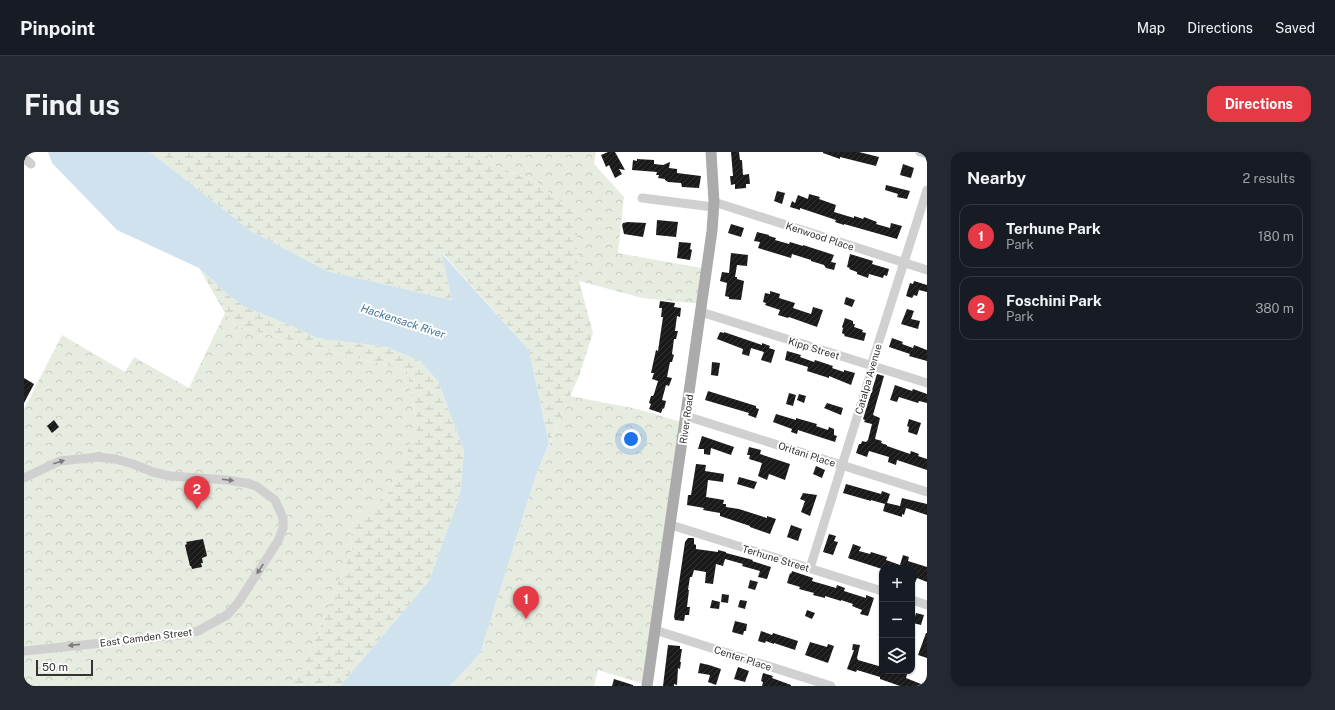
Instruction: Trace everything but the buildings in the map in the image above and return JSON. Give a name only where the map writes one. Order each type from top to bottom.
[{"type":"main road","name":"River Road","points":[[647,686],[712,231],[713,205],[711,152]]},
{"type":"street","points":[[920,152],[927,154]]},
{"type":"street","name":"Catalpa Avenue","points":[[810,568],[873,366],[872,363],[927,190]]},
{"type":"street","name":"Kenwood Place","points":[[642,198],[713,205],[927,270]]},
{"type":"street","name":"Kipp Street","points":[[701,312],[927,383]]},
{"type":"street","name":"Oritani Place","points":[[686,416],[927,492]]},
{"type":"street","name":"East Camden Street","points":[[24,478],[60,461],[98,457],[115,459],[170,476],[227,480],[256,486],[275,500],[283,518],[283,528],[278,540],[238,603],[227,615],[198,631],[180,635],[24,651]]},
{"type":"street","name":"Terhune Street","points":[[671,525],[879,589]]},
{"type":"street","points":[[915,601],[927,605]]},
{"type":"street","name":"Center Place","points":[[655,630],[831,686]]},
{"type":"green space","points":[[150,152],[486,152],[493,165],[537,182],[577,214],[579,281],[593,333],[579,376],[549,444],[529,350],[443,254],[452,300],[327,271],[251,231]]},
{"type":"green space","points":[[486,152],[596,152],[594,164],[624,197],[618,253],[707,269],[702,304],[642,298],[579,281],[577,214],[537,182],[493,165]]},
{"type":"green space","points":[[199,268],[227,294],[245,307],[317,338],[387,347],[420,361],[438,381],[464,451],[460,495],[429,581],[340,686],[289,686],[307,660],[352,549],[350,527],[390,491],[418,426],[407,371],[235,326],[225,313]]},
{"type":"green space","points":[[225,313],[235,326],[407,371],[418,426],[390,491],[350,527],[352,549],[307,660],[289,686],[24,686],[24,409],[62,335],[125,372],[134,357],[189,388]]},
{"type":"green space","points":[[570,396],[637,409],[685,423],[647,685],[598,670],[594,686],[450,686],[480,654],[536,475]]},
{"type":"water","name":"Hackensack River","points":[[48,152],[150,152],[251,231],[327,271],[452,300],[442,254],[529,350],[549,444],[536,475],[480,654],[450,686],[340,686],[429,581],[460,495],[464,451],[438,381],[420,361],[387,347],[317,338],[245,307],[227,294],[199,268],[117,230],[52,163]]},
{"type":"place","name":"Foschini Park","points":[[197,509]]},
{"type":"place","name":"Terhune Park","points":[[526,619]]}]
